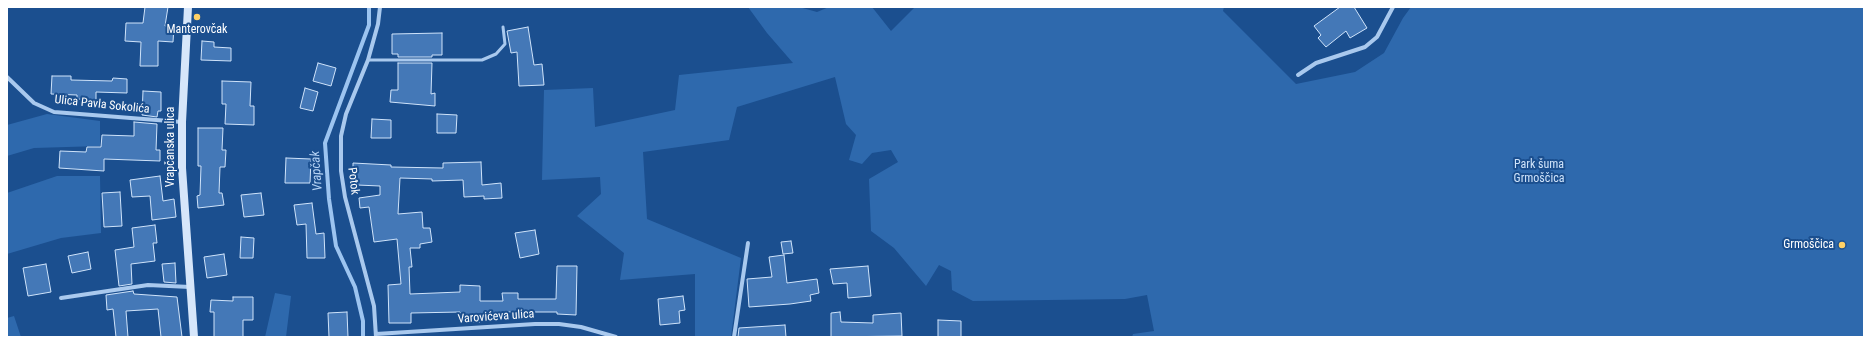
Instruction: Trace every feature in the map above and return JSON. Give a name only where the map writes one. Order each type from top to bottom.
[{"type":"main road","name":"Vrapčanska ulica","points":[[188,7],[182,122],[182,168],[194,337]]},
{"type":"street","name":"Potok","points":[[376,336],[374,306],[345,197],[341,170],[341,136],[346,114],[368,60],[378,24],[380,7]]},
{"type":"street","points":[[1298,75],[1316,63],[1365,47],[1377,37],[1392,7]]},
{"type":"street","name":"Ulica Pavla Sokolića","points":[[7,77],[34,103],[54,112],[182,122]]},
{"type":"street","points":[[734,337],[748,243]]},
{"type":"street","points":[[61,298],[148,285],[190,287]]},
{"type":"street","name":"Varovićeva ulica","points":[[376,336],[535,324],[559,324],[581,327],[616,337]]},
{"type":"lane","points":[[368,60],[482,60],[496,54],[505,44],[503,27]]},
{"type":"green space","name":"Park šuma Grmoščica","points":[[748,7],[799,7],[817,12],[829,7],[872,7],[891,31],[915,7],[1224,7],[1223,11],[1296,84],[1355,72],[1384,53],[1403,18],[1411,7],[1864,7],[1864,337],[1132,337],[1133,334],[1154,331],[1147,295],[1125,299],[973,301],[952,290],[951,271],[939,265],[926,286],[894,248],[871,231],[869,179],[898,162],[891,150],[872,153],[862,164],[849,160],[856,135],[846,124],[835,77],[737,107],[729,140],[643,152],[647,219],[741,258],[731,337],[695,337],[695,274],[620,280],[624,253],[577,216],[601,194],[600,177],[542,180],[544,90],[593,88],[595,127],[675,110],[679,75],[793,63],[767,33]]},
{"type":"green space","points":[[47,114],[100,121],[100,146],[34,148],[7,156],[7,125]]},
{"type":"green space","points":[[57,176],[100,176],[101,233],[61,238],[7,254],[7,193]]},
{"type":"green space","points":[[275,293],[291,296],[286,337],[265,337]]},
{"type":"green space","points":[[14,316],[21,337],[7,337],[7,318]]},
{"type":"building","points":[[145,7],[168,7],[165,26],[174,26],[173,42],[158,41],[158,66],[140,66],[141,42],[125,41],[126,23],[143,23]]},
{"type":"building","points":[[1340,7],[1354,7],[1367,28],[1350,38],[1346,31],[1326,47],[1318,38],[1321,35],[1314,26]]},
{"type":"building","points":[[528,27],[534,65],[542,64],[544,85],[519,86],[517,52],[511,53],[507,31]]},
{"type":"building","points":[[442,33],[442,55],[432,55],[432,57],[398,57],[398,54],[392,54],[392,34]]},
{"type":"building","points":[[202,41],[214,42],[214,47],[231,48],[231,61],[201,60]]},
{"type":"building","points":[[318,63],[336,68],[331,86],[313,81]]},
{"type":"building","points":[[398,63],[432,63],[431,94],[435,93],[435,106],[390,102],[391,90],[398,90]]},
{"type":"building","points":[[52,76],[71,76],[71,80],[112,81],[113,78],[127,79],[127,93],[96,92],[96,100],[77,99],[77,95],[51,94]]},
{"type":"building","points":[[222,81],[251,82],[250,106],[254,106],[254,125],[225,124],[226,104],[222,104]]},
{"type":"building","points":[[305,88],[318,92],[313,111],[300,108]]},
{"type":"building","points":[[143,91],[161,92],[161,111],[158,111],[157,117],[142,115]]},
{"type":"building","points":[[437,114],[457,115],[456,133],[437,133]]},
{"type":"building","points":[[372,119],[391,120],[391,138],[371,138]]},
{"type":"building","points":[[134,122],[157,124],[156,150],[160,150],[160,161],[104,159],[104,171],[59,168],[60,151],[86,152],[87,147],[101,147],[102,135],[134,136]]},
{"type":"building","points":[[198,128],[223,128],[222,150],[226,150],[225,167],[220,167],[219,193],[222,193],[224,205],[198,208],[197,196],[200,195],[201,166],[198,166]]},
{"type":"building","points":[[286,158],[311,159],[310,183],[285,183]]},
{"type":"building","points":[[481,162],[482,185],[501,183],[502,198],[484,199],[484,196],[464,197],[463,180],[432,181],[432,179],[400,178],[398,214],[422,212],[423,228],[430,228],[432,242],[420,244],[420,248],[410,248],[412,267],[409,267],[410,294],[460,292],[460,285],[480,286],[480,301],[503,301],[502,293],[518,293],[518,299],[556,299],[557,266],[577,266],[576,315],[557,314],[557,312],[505,312],[505,318],[480,319],[480,322],[460,322],[460,312],[411,313],[411,323],[389,323],[388,285],[401,284],[397,239],[374,242],[369,207],[360,208],[359,198],[380,195],[380,186],[357,185],[356,182],[353,182],[353,163],[391,165],[391,167],[443,168],[443,163]]},
{"type":"building","points":[[160,176],[163,201],[174,199],[176,217],[152,220],[150,196],[132,197],[130,180]]},
{"type":"building","points":[[120,192],[122,226],[104,227],[102,193]]},
{"type":"building","points":[[261,193],[264,215],[244,217],[241,195]]},
{"type":"building","points":[[312,203],[316,234],[324,233],[325,258],[307,258],[306,224],[297,225],[294,205]]},
{"type":"building","points":[[155,225],[157,243],[153,243],[155,261],[131,264],[132,284],[119,286],[115,250],[134,247],[132,228]]},
{"type":"building","points":[[535,230],[539,254],[520,258],[515,233]]},
{"type":"building","points":[[241,237],[254,238],[253,258],[240,258]]},
{"type":"building","points":[[791,241],[793,253],[783,254],[781,242]]},
{"type":"building","points":[[88,252],[91,269],[72,273],[68,256]]},
{"type":"building","points":[[224,254],[227,275],[207,278],[204,257]]},
{"type":"building","points":[[784,255],[787,283],[817,279],[819,293],[810,295],[811,301],[749,307],[747,279],[772,277],[769,257]]},
{"type":"building","points":[[175,263],[176,283],[164,282],[162,264]]},
{"type":"building","points":[[46,264],[51,292],[28,296],[23,268]]},
{"type":"building","points":[[868,266],[871,296],[848,298],[847,283],[833,284],[830,269]]},
{"type":"building","points":[[133,291],[134,294],[177,297],[182,337],[161,337],[158,309],[126,311],[128,337],[116,337],[113,309],[107,310],[106,295]]},
{"type":"building","points":[[683,296],[685,310],[679,311],[680,323],[660,325],[658,299]]},
{"type":"building","points":[[233,297],[253,297],[253,320],[243,320],[243,337],[214,337],[214,312],[210,312],[211,300],[233,301]]},
{"type":"building","points":[[347,312],[348,337],[329,337],[328,313]]},
{"type":"building","points":[[840,312],[841,322],[873,323],[873,315],[901,313],[902,336],[831,337],[831,313]]},
{"type":"building","points":[[938,320],[961,321],[961,337],[938,337]]},
{"type":"building","points":[[785,325],[786,337],[738,337],[739,328]]},
{"type":"waterway","name":"Vrapčak","points":[[363,337],[363,321],[355,287],[336,246],[329,199],[325,143],[369,25],[369,7]]},
{"type":"place","name":"Manterovčak","points":[[197,17]]},
{"type":"place","name":"Grmoščica","points":[[1842,245]]}]
